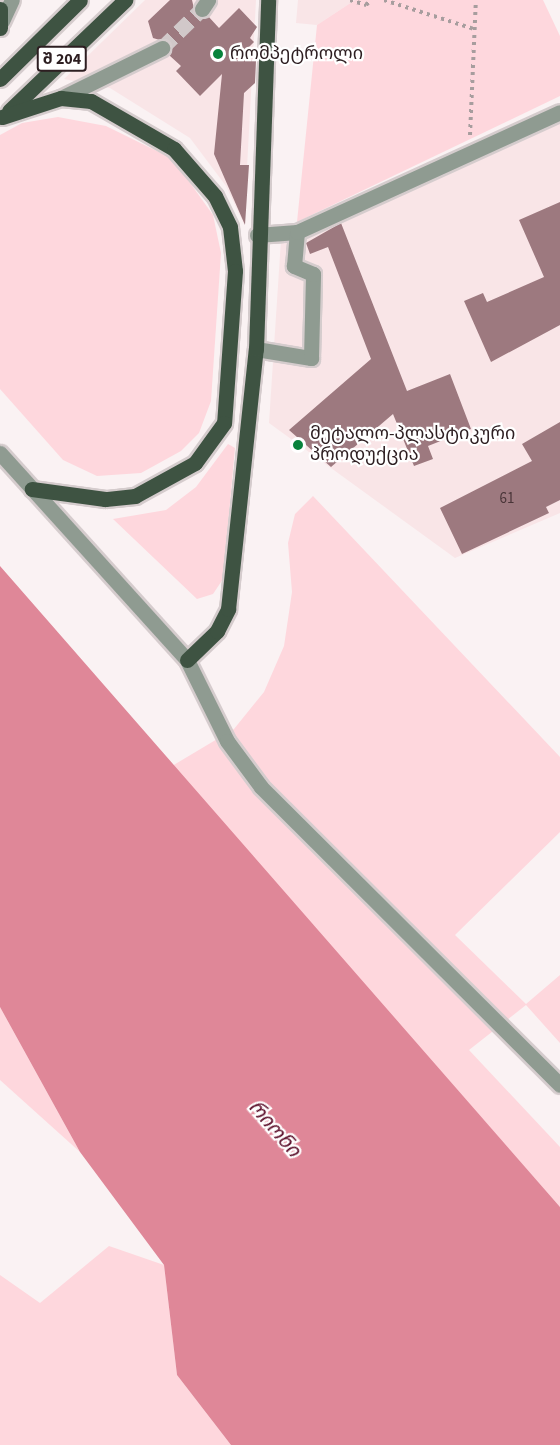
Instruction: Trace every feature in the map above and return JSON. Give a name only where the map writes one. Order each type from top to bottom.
[{"type":"main road","name":"შ 204","points":[[0,79],[80,0]]},
{"type":"main road","name":"შ 204","points":[[1,118],[125,0]]},
{"type":"main road","points":[[187,660],[216,631],[228,609],[256,349],[257,235],[268,0]]},
{"type":"main road","points":[[1,118],[61,98],[92,101],[131,121],[174,149],[214,196],[230,227],[235,272],[224,423],[195,463],[167,483],[135,496],[105,499],[32,489]]},
{"type":"street","points":[[1,19],[12,0]]},
{"type":"street","points":[[61,98],[162,48]]},
{"type":"street","points":[[257,235],[297,232],[560,112]]},
{"type":"street","points":[[256,349],[311,358],[313,274],[294,266],[297,232]]},
{"type":"street","points":[[0,453],[187,660],[227,741],[261,788],[560,1085]]},
{"type":"path","points":[[350,0],[366,5],[371,0]]},
{"type":"path","points":[[384,0],[474,29]]},
{"type":"path","points":[[469,153],[476,0]]},
{"type":"shaded area","points":[[145,0],[256,0],[244,224],[226,186],[190,138],[110,88],[64,79]]},
{"type":"shaded area","points":[[298,0],[355,0],[317,25],[296,23]]},
{"type":"shaded area","points":[[355,0],[543,0],[560,36],[560,96],[297,222],[317,25]]},
{"type":"shaded area","points":[[560,111],[560,513],[455,558],[269,423],[281,240]]},
{"type":"shaded area","points":[[58,117],[106,126],[173,159],[213,215],[221,253],[211,401],[199,433],[181,451],[141,473],[97,476],[63,460],[0,389],[0,135],[22,123]]},
{"type":"shaded area","points":[[228,444],[235,448],[223,579],[213,594],[197,599],[113,519],[166,510],[196,487]]},
{"type":"shaded area","points":[[313,496],[560,757],[560,832],[455,935],[526,1004],[560,975],[560,1043],[526,1005],[469,1050],[560,1147],[560,1207],[172,766],[234,729],[264,692],[284,646],[292,592],[288,543],[295,514]]},
{"type":"shaded area","points":[[0,1007],[80,1152],[0,1080]]},
{"type":"shaded area","points":[[109,1246],[164,1265],[177,1375],[231,1445],[0,1445],[0,1275],[40,1303]]},
{"type":"water","name":"რიონი","points":[[0,566],[560,1207],[560,1445],[231,1445],[177,1375],[164,1265],[80,1152],[0,1007]]},
{"type":"building","points":[[170,0],[192,0],[196,17],[208,16],[219,28],[239,8],[257,27],[250,38],[254,42],[236,60],[256,61],[255,83],[244,93],[240,165],[249,165],[245,225],[214,154],[222,74],[200,96],[176,71],[181,66],[169,55],[170,43],[153,38],[148,21]]},
{"type":"building","points":[[560,202],[560,325],[491,362],[464,301],[483,293],[487,302],[544,277],[519,220]]},
{"type":"building","points":[[341,223],[407,391],[450,374],[471,429],[428,446],[433,459],[414,466],[393,414],[331,467],[289,430],[371,359],[328,247],[310,254],[306,243]]},
{"type":"building","points":[[560,422],[560,500],[546,507],[549,513],[462,554],[440,508],[532,461],[522,444]]},
{"type":"tunnel","points":[[162,48],[202,9]]},
{"type":"place","name":"რომპეტროლი","points":[[218,54]]},
{"type":"place","name":"მეტალო-პლასტიკური პროდუქცია","points":[[298,445]]}]
